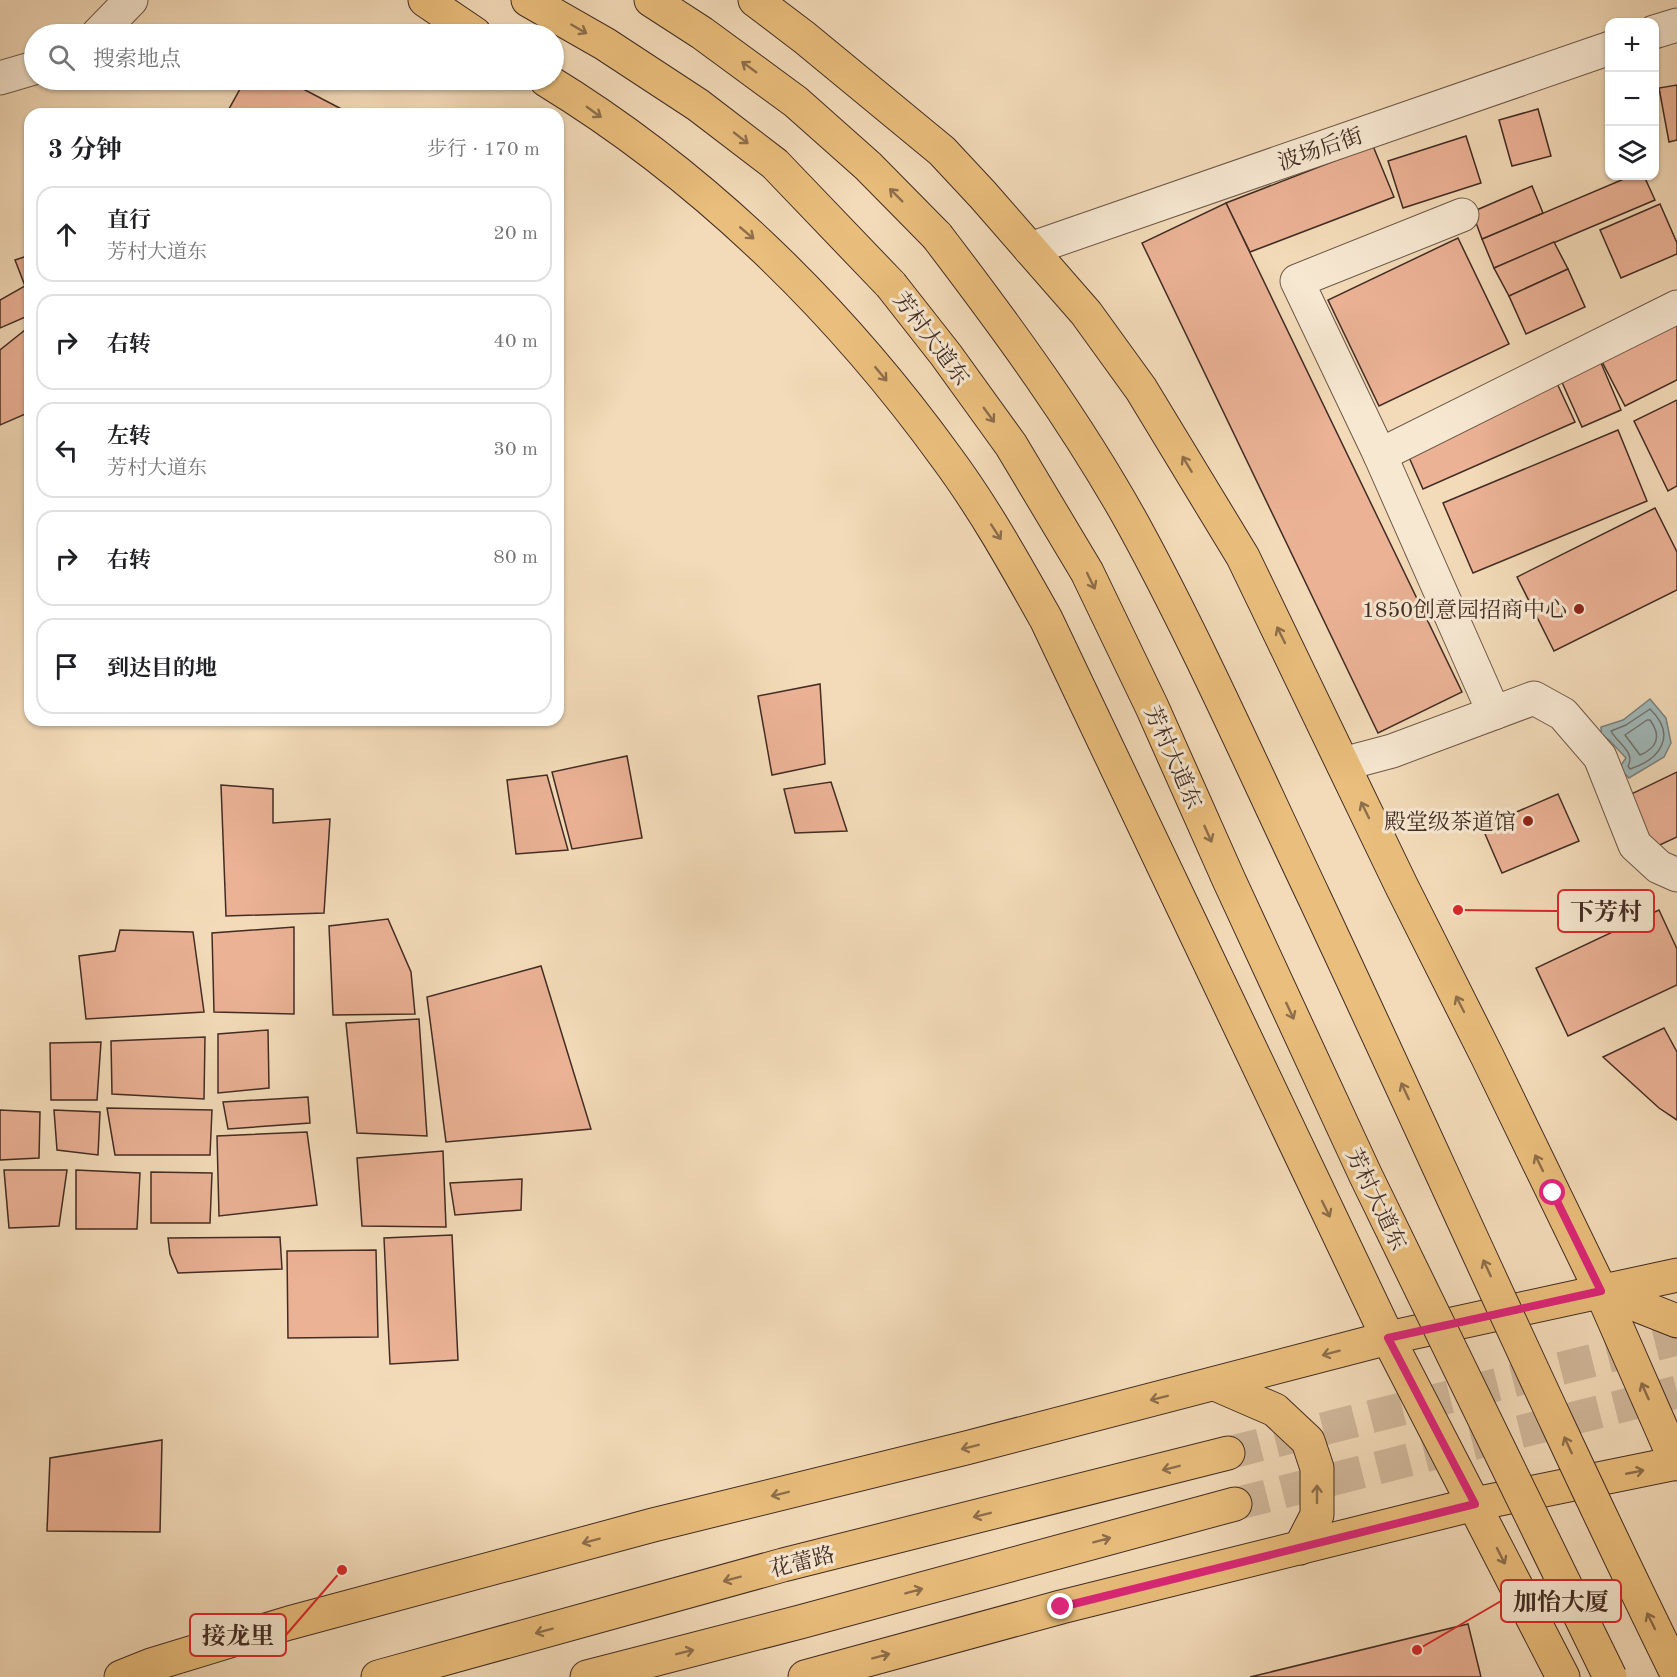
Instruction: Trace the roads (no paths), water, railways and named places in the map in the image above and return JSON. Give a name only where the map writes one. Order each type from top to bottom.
[{"type":"main road","points":[[425,0],[461,24]]},
{"type":"main road","name":"芳村大道东","points":[[528,0],[605,44],[699,105],[775,164],[891,285],[946,355],[1011,445],[1087,572],[1152,707],[1365,1174],[1610,1677]]},
{"type":"main road","points":[[651,0],[702,33],[796,102],[868,166],[938,236],[1036,369],[1089,450],[1133,525],[1239,739],[1677,1674]]},
{"type":"main road","points":[[755,0],[814,45],[942,151],[1086,313],[1141,389],[1243,557],[1601,1291],[1677,1464],[1475,1504],[1061,1607],[805,1677]]},
{"type":"main road","points":[[562,90],[648,150],[766,249],[832,316],[947,457],[1000,537],[1046,620],[1388,1338],[1563,1677]]},
{"type":"main road","points":[[1601,1291],[1611,1277],[1629,1269],[1677,1256]]},
{"type":"main road","points":[[121,1677],[151,1665],[289,1623],[652,1525],[966,1448],[1388,1338],[1677,1275]]},
{"type":"main road","points":[[1601,1291],[1677,1321]]},
{"type":"main road","points":[[1215,1384],[1275,1410],[1308,1442],[1317,1468],[1317,1515],[1300,1548]]},
{"type":"main road","name":"花蕾路","points":[[378,1677],[783,1565],[1228,1454]]},
{"type":"main road","points":[[587,1677],[800,1623],[1234,1504]]},
{"type":"street","points":[[107,24],[130,0]]},
{"type":"street","points":[[1659,31],[1677,25]]},
{"type":"street","name":"波场后街","points":[[1030,249],[1605,50]]},
{"type":"street","points":[[0,78],[24,71]]},
{"type":"street","points":[[1462,215],[1297,281],[1380,455],[1494,713]]},
{"type":"street","points":[[1380,455],[1677,307]]},
{"type":"street","points":[[1343,764],[1392,751],[1534,698],[1563,714],[1600,757],[1635,845],[1659,867],[1677,875]]},
{"type":"water","points":[[1650,699],[1666,718],[1671,743],[1664,757],[1629,778],[1619,768],[1626,758],[1601,735],[1601,727],[1623,720]]},
{"type":"tunnel","points":[[1228,1453],[1677,1339]]},
{"type":"tunnel","points":[[1235,1504],[1677,1392]]},
{"type":"place","name":"1850创意园招商中心","points":[[1579,609]]},
{"type":"place","name":"殿堂级茶道馆","points":[[1528,821]]},
{"type":"place","name":"下芳村","points":[[1458,910]]},
{"type":"place","name":"接龙里","points":[[342,1570]]},
{"type":"place","name":"加怡大厦","points":[[1417,1650]]}]
